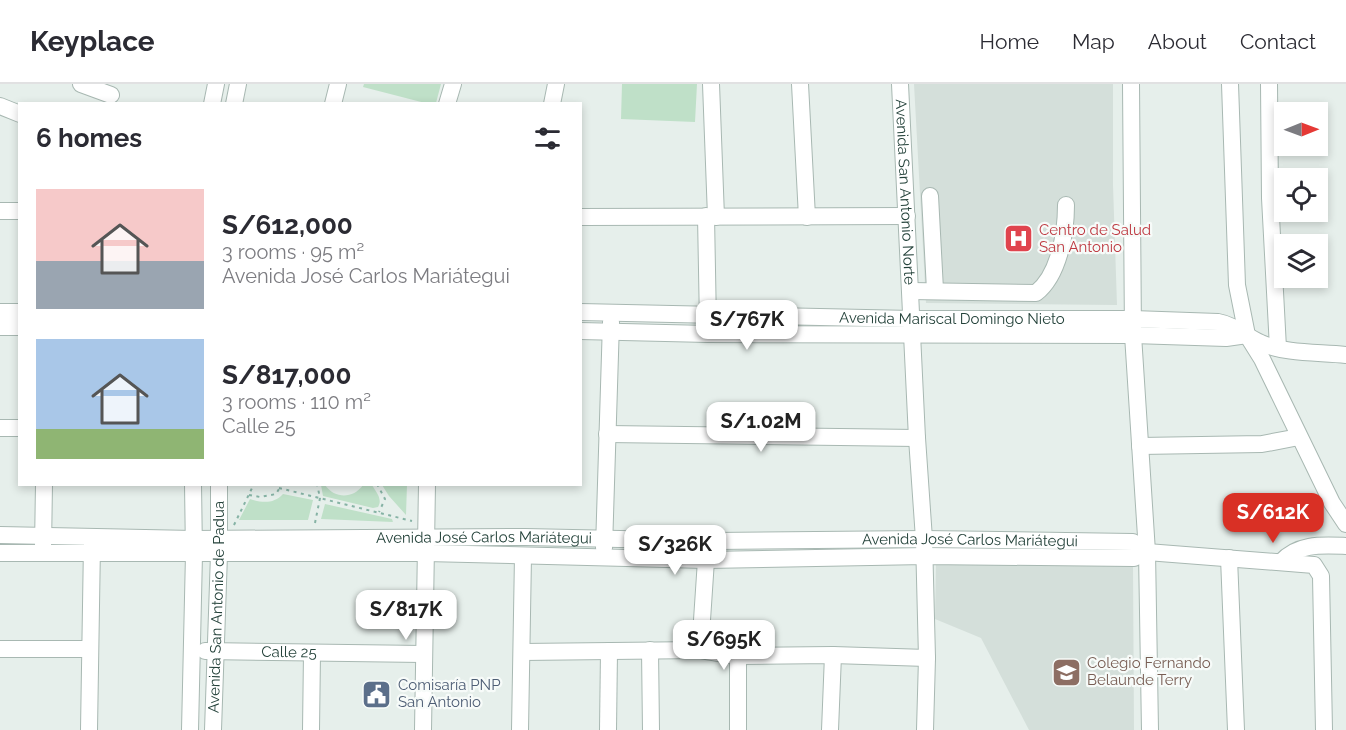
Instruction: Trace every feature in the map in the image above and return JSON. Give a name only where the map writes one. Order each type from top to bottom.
[{"type":"street","points":[[81,84],[111,94]]},
{"type":"street","points":[[212,102],[216,84]]},
{"type":"street","points":[[234,102],[238,84]]},
{"type":"street","points":[[334,102],[338,84]]},
{"type":"street","points":[[448,102],[453,84]]},
{"type":"street","points":[[552,102],[556,84]]},
{"type":"street","points":[[708,334],[711,84]]},
{"type":"street","points":[[800,84],[807,216]]},
{"type":"street","name":"Avenida San Antonio Norte","points":[[900,84],[917,438],[925,548],[927,658],[925,730]]},
{"type":"street","points":[[1131,84],[1133,327],[1147,552],[1150,730]]},
{"type":"street","points":[[1230,84],[1237,285],[1247,335],[1262,359],[1332,504],[1346,524]]},
{"type":"street","points":[[1269,84],[1270,198],[1278,348]]},
{"type":"street","points":[[0,106],[18,113]]},
{"type":"street","points":[[930,196],[935,290]]},
{"type":"street","points":[[911,291],[1036,293],[1049,280],[1065,236],[1066,205]]},
{"type":"street","points":[[0,211],[18,211]]},
{"type":"street","points":[[582,217],[907,216]]},
{"type":"street","points":[[0,312],[18,312]]},
{"type":"street","name":"Avenida Mariscal Domingo Nieto","points":[[582,312],[708,313],[912,327]]},
{"type":"street","points":[[604,556],[611,312]]},
{"type":"street","points":[[0,327],[18,327]]},
{"type":"street","name":"Avenida Mariscal Domingo Nieto","points":[[582,331],[708,334],[912,327],[1133,327],[1226,338],[1247,335],[1261,343],[1278,348],[1346,355]]},
{"type":"street","points":[[0,428],[18,428]]},
{"type":"street","points":[[607,434],[917,438]]},
{"type":"street","points":[[1140,446],[1262,444],[1299,437]]},
{"type":"street","points":[[43,554],[44,486]]},
{"type":"street","name":"Avenida San Antonio de Padua","points":[[190,730],[193,486]]},
{"type":"street","name":"Avenida San Antonio de Padua","points":[[213,730],[219,486]]},
{"type":"street","points":[[423,730],[427,486]]},
{"type":"street","name":"Avenida José Carlos Mariátegui","points":[[0,536],[92,537],[194,546]]},
{"type":"street","points":[[89,730],[92,537]]},
{"type":"street","name":"Avenida José Carlos Mariátegui","points":[[0,553],[92,554],[194,546],[426,545],[605,538],[925,548],[1134,558],[1147,552],[1314,565],[1321,576],[1324,730]]},
{"type":"street","points":[[700,650],[706,560],[715,541]]},
{"type":"street","name":"Avenida José Carlos Mariátegui","points":[[426,545],[523,556],[706,560],[925,548]]},
{"type":"street","points":[[1281,562],[1300,548],[1323,545],[1346,546]]},
{"type":"street","points":[[520,730],[523,556]]},
{"type":"street","points":[[1229,558],[1236,730]]},
{"type":"street","points":[[0,649],[89,649]]},
{"type":"street","points":[[522,652],[700,650],[738,656],[832,655],[927,658]]},
{"type":"street","name":"Calle 25","points":[[192,651],[423,654]]},
{"type":"street","points":[[608,730],[609,651]]},
{"type":"street","points":[[650,651],[651,730]]},
{"type":"street","points":[[310,730],[312,653]]},
{"type":"street","points":[[830,730],[832,655]]},
{"type":"street","points":[[738,656],[738,730]]},
{"type":"path","points":[[234,525],[253,486]]},
{"type":"path","points":[[315,523],[320,498],[317,486]]},
{"type":"path","points":[[378,486],[385,499],[379,512]]},
{"type":"path","points":[[249,495],[260,497],[276,494],[279,488],[415,522],[410,527]]},
{"type":"path","points":[[228,521],[238,526]]},
{"type":"shaded area","name":"Centro de Salud San Antonio","points":[[914,84],[1113,84],[1113,185],[1117,305],[926,303]]},
{"type":"shaded area","name":"Colegio Fernando Belaunde Terry","points":[[1128,562],[1133,566],[1134,730],[1029,730],[981,638],[935,619],[936,564]]},
{"type":"green space","points":[[364,84],[441,84],[436,102],[421,102],[363,87]]},
{"type":"green space","points":[[622,84],[697,84],[695,122],[621,119]]},
{"type":"green space","points":[[321,486],[326,486],[334,493],[344,496],[354,493],[362,486],[373,486],[380,501],[378,507],[373,508],[323,496]]},
{"type":"green space","points":[[383,486],[407,486],[406,515]]},
{"type":"green space","points":[[283,494],[313,500],[308,520],[239,520],[250,499],[268,502],[276,500]]},
{"type":"green space","points":[[325,504],[392,519],[393,522],[321,519]]},
{"type":"place","name":"Centro de Salud San Antonio","points":[[1018,239]]},
{"type":"place","name":"Colegio Fernando Belaunde Terry","points":[[1066,672]]},
{"type":"place","name":"Comisaría PNP San Antonio","points":[[377,694]]}]
